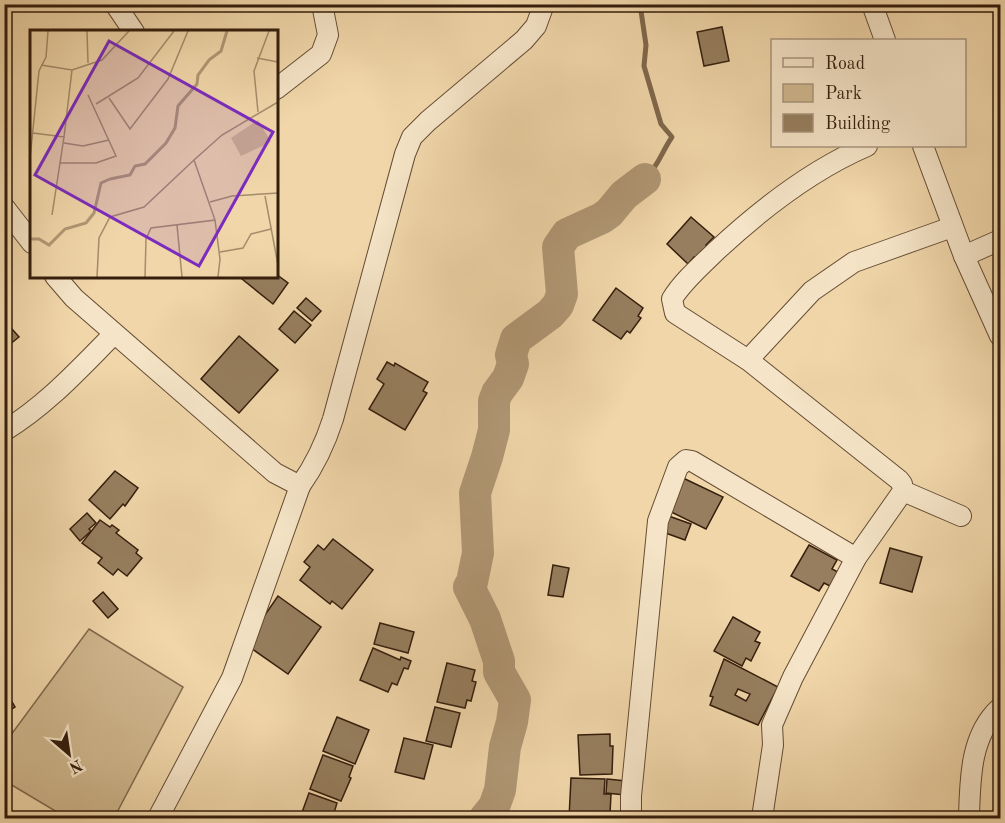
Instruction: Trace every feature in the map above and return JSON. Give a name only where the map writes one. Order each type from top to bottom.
[{"type":"street","points":[[115,4],[133,30]]},
{"type":"street","points":[[278,86],[321,54],[328,35],[322,4]]},
{"type":"street","points":[[158,819],[232,678],[300,486],[315,465],[326,442],[405,154],[412,137],[524,40],[537,26],[544,4]]},
{"type":"street","points":[[872,4],[885,39]]},
{"type":"street","points":[[762,819],[773,745],[772,725],[793,677],[856,558],[903,491],[902,484],[748,360],[675,313],[672,299],[702,264],[752,218],[816,173],[865,147]]},
{"type":"street","points":[[923,147],[964,256],[1000,336]]},
{"type":"street","points":[[4,207],[30,240]]},
{"type":"street","points":[[748,360],[812,291],[854,262],[952,226]]},
{"type":"street","points":[[964,256],[1000,240]]},
{"type":"street","points":[[57,278],[74,298],[275,473],[300,486]]},
{"type":"street","points":[[4,431],[27,417],[70,379],[114,333]]},
{"type":"street","points":[[631,819],[631,796],[658,521],[678,467],[686,460],[692,461],[856,558]]},
{"type":"street","points":[[903,491],[961,516]]},
{"type":"street","points":[[969,819],[970,782],[978,740],[990,718],[1000,708]]},
{"type":"green space","points":[[89,629],[183,687],[114,818],[67,818],[5,781],[5,743]]},
{"type":"building","points":[[722,27],[729,61],[704,66],[697,32]]},
{"type":"building","points":[[691,217],[714,237],[706,245],[709,248],[698,260],[694,257],[688,264],[667,244]]},
{"type":"building","points":[[278,276],[288,283],[273,304],[242,279],[278,278]]},
{"type":"building","points":[[616,288],[643,308],[638,316],[641,318],[630,333],[627,331],[621,339],[593,320]]},
{"type":"building","points":[[306,298],[321,311],[312,321],[297,308]]},
{"type":"building","points":[[294,311],[311,325],[295,343],[279,329]]},
{"type":"building","points":[[4,320],[19,337],[4,349]]},
{"type":"building","points":[[239,336],[278,370],[239,413],[201,379]]},
{"type":"building","points":[[387,362],[394,366],[395,363],[428,382],[423,391],[427,393],[405,430],[369,409],[384,384],[377,379]]},
{"type":"building","points":[[115,471],[138,488],[125,506],[123,504],[110,519],[89,500]]},
{"type":"building","points":[[683,478],[723,497],[706,529],[667,510]]},
{"type":"building","points":[[87,513],[96,523],[80,541],[70,529]]},
{"type":"building","points":[[666,515],[691,524],[685,540],[660,531]]},
{"type":"building","points":[[100,520],[119,530],[116,533],[138,550],[136,553],[142,558],[127,576],[118,569],[113,575],[98,563],[102,558],[82,543]]},
{"type":"building","points":[[333,539],[373,570],[342,609],[332,601],[330,604],[300,580],[310,567],[304,562],[318,545],[324,550]]},
{"type":"building","points":[[809,545],[837,560],[832,569],[838,572],[830,586],[824,583],[819,591],[791,576]]},
{"type":"building","points":[[890,548],[922,557],[912,592],[880,583]]},
{"type":"building","points":[[553,565],[569,568],[563,597],[548,595]]},
{"type":"building","points":[[103,592],[118,609],[108,618],[93,601]]},
{"type":"building","points":[[278,596],[321,627],[288,674],[245,644]]},
{"type":"building","points":[[733,617],[760,632],[755,641],[760,643],[751,661],[746,658],[742,666],[714,651]]},
{"type":"building","points":[[380,623],[414,632],[408,653],[374,644]]},
{"type":"building","points":[[373,648],[400,660],[401,657],[411,661],[408,669],[404,668],[397,685],[392,683],[388,692],[360,680]]},
{"type":"building","points":[[724,659],[778,687],[758,725],[710,705],[713,697],[710,696]],"holes":[[[738,689],[750,694],[746,701],[735,695]]]},
{"type":"building","points":[[447,663],[475,670],[472,681],[476,682],[471,701],[467,700],[465,708],[437,702]]},
{"type":"building","points":[[4,688],[15,707],[4,714]]},
{"type":"building","points":[[435,707],[460,713],[451,747],[426,741]]},
{"type":"building","points":[[337,717],[369,730],[355,764],[323,751]]},
{"type":"building","points":[[610,734],[610,746],[613,746],[612,774],[580,775],[578,735]]},
{"type":"building","points":[[404,738],[433,745],[424,779],[395,772]]},
{"type":"building","points":[[323,755],[353,766],[349,777],[351,778],[341,801],[310,789]]},
{"type":"building","points":[[571,778],[605,779],[604,794],[611,794],[610,814],[604,813],[604,818],[569,818]]},
{"type":"building","points":[[607,779],[626,781],[625,795],[606,793]]},
{"type":"building","points":[[309,793],[337,803],[335,818],[300,818]]},
{"type":"waterway","points":[[638,4],[646,45],[644,66],[661,124],[672,137],[654,169],[645,179]]},
{"type":"waterway","points":[[485,818],[494,807],[500,790],[505,747],[515,700],[499,672],[499,661],[485,619],[469,587],[478,553],[475,493],[494,430],[494,401],[508,378],[513,364],[511,355],[516,339],[550,314],[558,305],[562,294],[558,247],[567,234],[602,218],[624,195],[645,179]]}]
